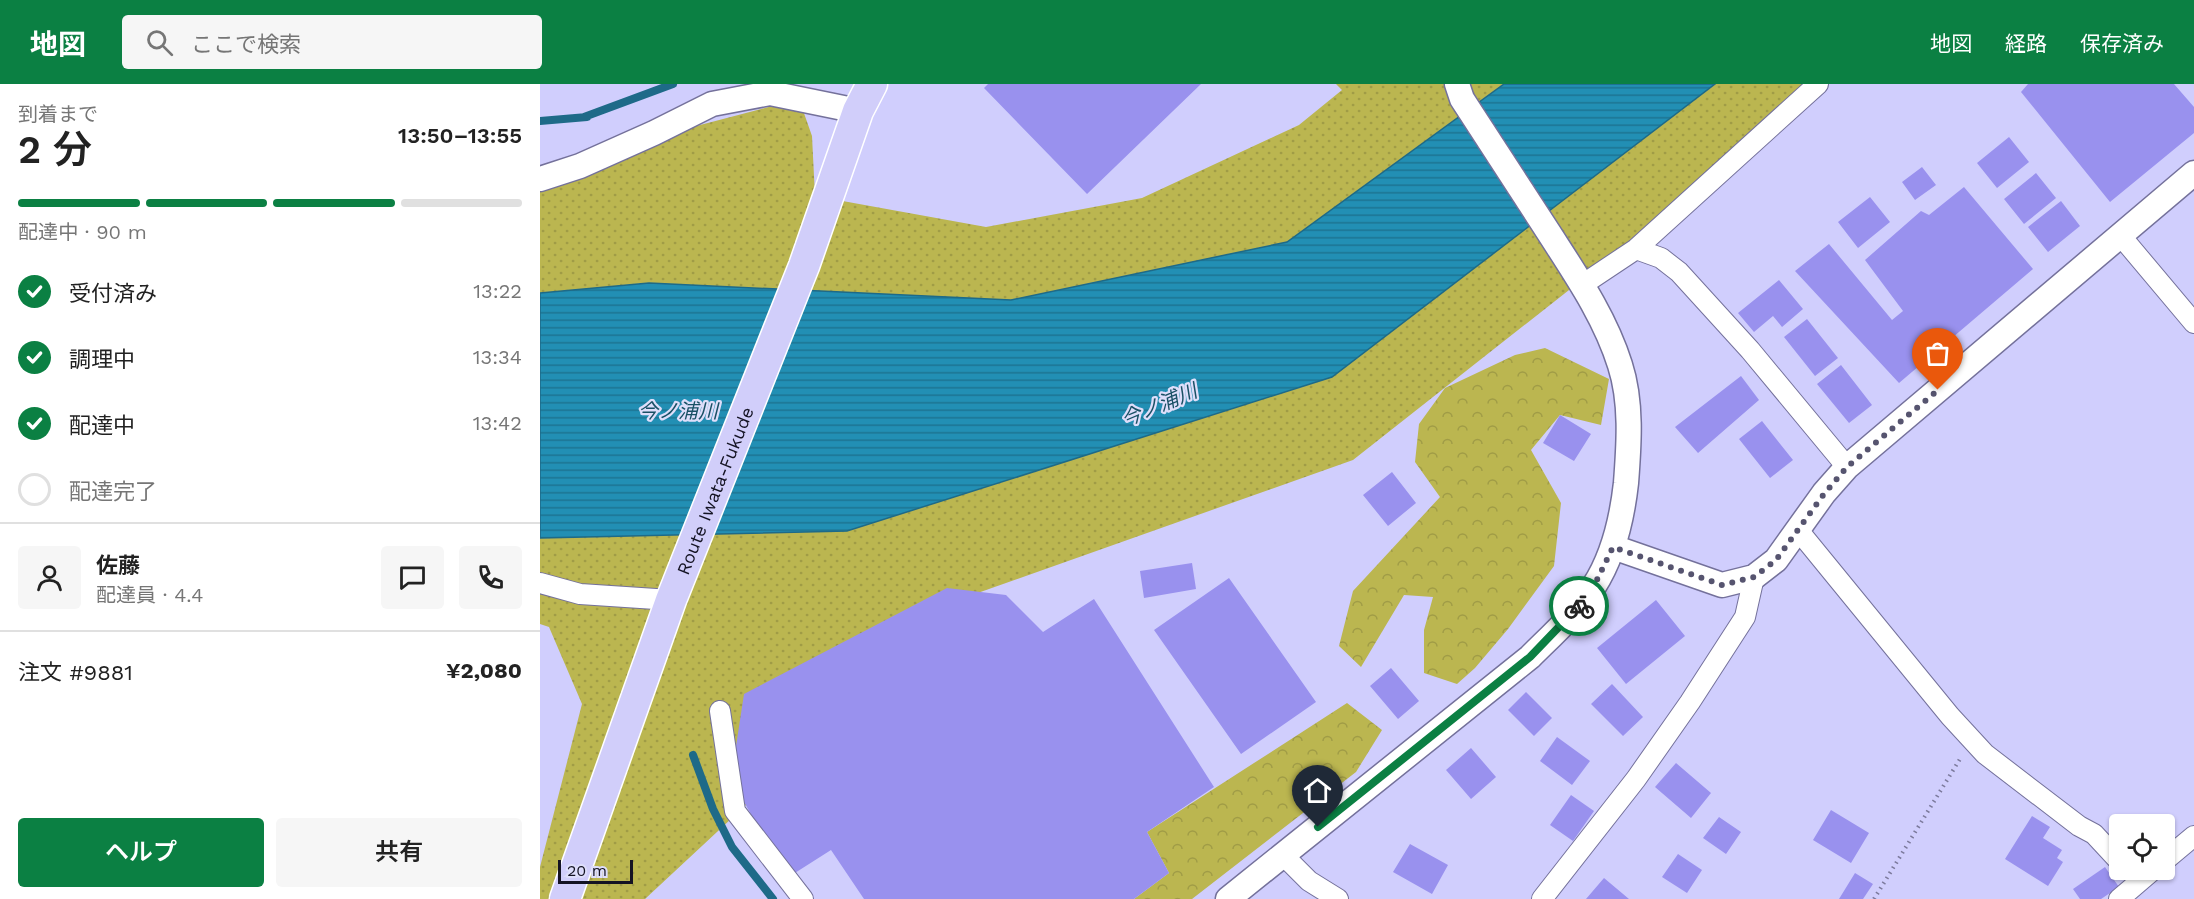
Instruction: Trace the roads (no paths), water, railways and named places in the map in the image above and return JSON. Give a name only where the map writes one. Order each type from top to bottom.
[{"type":"main road","name":"Route Iwata-Fukude","points":[[565,899],[671,600],[804,266],[858,111],[872,84]]},
{"type":"street","points":[[1582,285],[1636,249],[1818,84]]},
{"type":"street","points":[[1228,899],[1530,657],[1573,613],[1594,586],[1613,547],[1623,513],[1629,419],[1621,367],[1605,324],[1459,92]]},
{"type":"street","points":[[540,179],[580,166],[712,104],[770,93],[858,111]]},
{"type":"street","points":[[1613,547],[1722,585],[1754,577],[1776,560],[1824,494],[1847,467],[2194,173]]},
{"type":"street","points":[[2120,236],[2194,323]]},
{"type":"street","points":[[1636,249],[1661,258],[1679,272],[1750,350],[1847,467]]},
{"type":"street","points":[[1798,530],[1972,740],[1994,762],[2079,826],[2094,834],[2109,850]]},
{"type":"street","points":[[1542,899],[1636,779],[1690,702],[1745,617],[1754,577]]},
{"type":"street","points":[[540,583],[580,594],[671,600]]},
{"type":"street","points":[[720,711],[735,811],[803,899]]},
{"type":"street","points":[[2175,852],[2194,836]]},
{"type":"street","points":[[1283,855],[1309,881],[1338,899]]},
{"type":"street","points":[[2119,899],[2135,880]]},
{"type":"water","name":"今ノ浦川","points":[[1504,84],[1715,84],[1332,377],[847,531],[540,538],[540,293],[649,283],[1011,300],[1287,242]]},
{"type":"waterway","points":[[540,121],[587,117],[584,117],[673,84]]},
{"type":"waterway","points":[[693,755],[713,809],[732,847],[773,899]]}]
